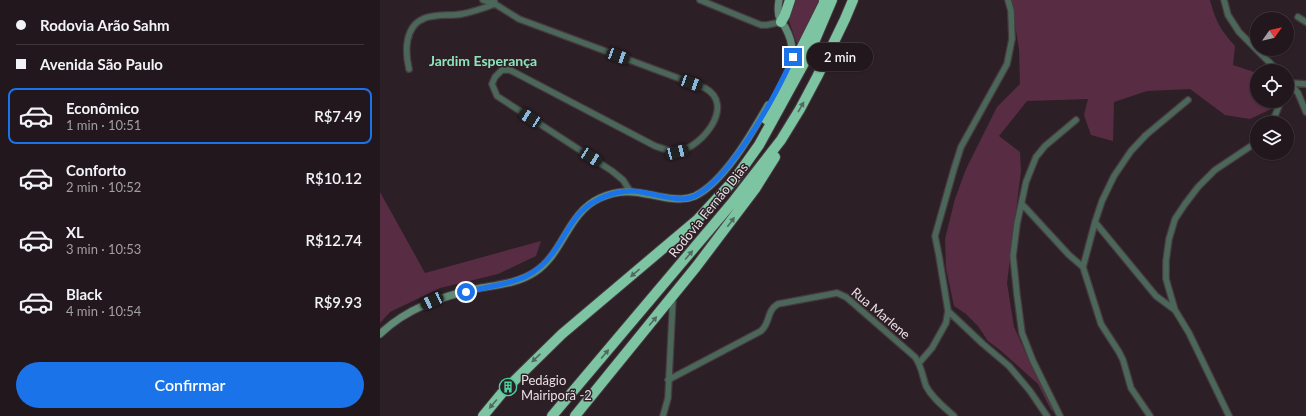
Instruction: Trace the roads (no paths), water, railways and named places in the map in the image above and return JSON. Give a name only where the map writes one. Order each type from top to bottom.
[{"type":"highway","points":[[781,22],[785,16],[790,0]]},
{"type":"highway","points":[[759,145],[758,137],[824,0]]},
{"type":"highway","name":"Rodovia Fernão Dias","points":[[513,382],[562,334],[698,220],[734,180],[759,145],[809,54],[832,0]]},
{"type":"highway","name":"Rodovia Fernão Dias","points":[[552,416],[728,209],[781,140],[818,77],[853,0]]},
{"type":"highway","points":[[575,416],[673,297],[755,189],[776,154],[781,140]]},
{"type":"highway","points":[[482,416],[502,393]]},
{"type":"street","points":[[483,0],[494,2],[519,19],[713,92],[718,103],[718,113],[700,139],[688,149],[677,152],[655,146],[510,70],[502,70],[495,77],[492,84],[497,96],[612,170],[623,180],[630,191]]},
{"type":"street","points":[[700,0],[761,24],[781,22]]},
{"type":"street","points":[[380,334],[403,316],[432,301],[455,294],[510,283],[524,278],[536,271],[550,257],[570,225],[583,209],[600,198],[630,191],[667,198],[685,199],[705,190],[726,169],[766,109],[793,57],[793,48],[786,29],[781,22],[778,11],[779,0]]},
{"type":"street","points":[[919,363],[932,348],[946,323],[948,311],[935,236],[961,148],[1007,64],[1012,39],[1011,11],[1008,0]]},
{"type":"street","points":[[1224,0],[1228,15],[1239,32],[1271,64]]},
{"type":"street","points":[[410,69],[407,60],[407,42],[412,30],[420,21],[431,17],[469,12],[494,2]]},
{"type":"street","points":[[1298,17],[1306,22]]},
{"type":"street","points":[[1294,83],[1306,84]]},
{"type":"street","points":[[1294,89],[1298,93],[1306,112]]},
{"type":"street","points":[[1083,267],[1102,201],[1114,176],[1131,151],[1188,100]]},
{"type":"street","points":[[1060,416],[1032,361],[1022,333],[1016,295],[1013,256],[1017,224],[1026,182],[1036,157],[1049,142],[1076,120]]},
{"type":"street","points":[[1229,416],[1189,333],[1175,310],[1166,279],[1169,239],[1175,219],[1198,187],[1215,170],[1250,147]]},
{"type":"street","points":[[1022,204],[1069,255],[1083,267],[1101,324],[1123,360],[1131,388],[1150,416]]},
{"type":"street","points":[[1095,222],[1156,296],[1175,310]]},
{"type":"street","name":"Rua Marlene","points":[[668,380],[761,331],[767,325],[772,308],[778,304],[832,293],[841,294],[909,351],[919,363],[926,385],[930,392],[954,416]]},
{"type":"street","points":[[663,416],[668,398],[673,297]]},
{"type":"street","points":[[948,311],[983,344],[1010,366],[1030,391],[1047,416]]},
{"type":"tunnel","points":[[502,393],[513,382]]},
{"type":"place","name":"Pedágio Mairiporã -2","points":[[508,387]]},
{"type":"district","name":"Jardim Esperança","points":[[483,60]]}]
